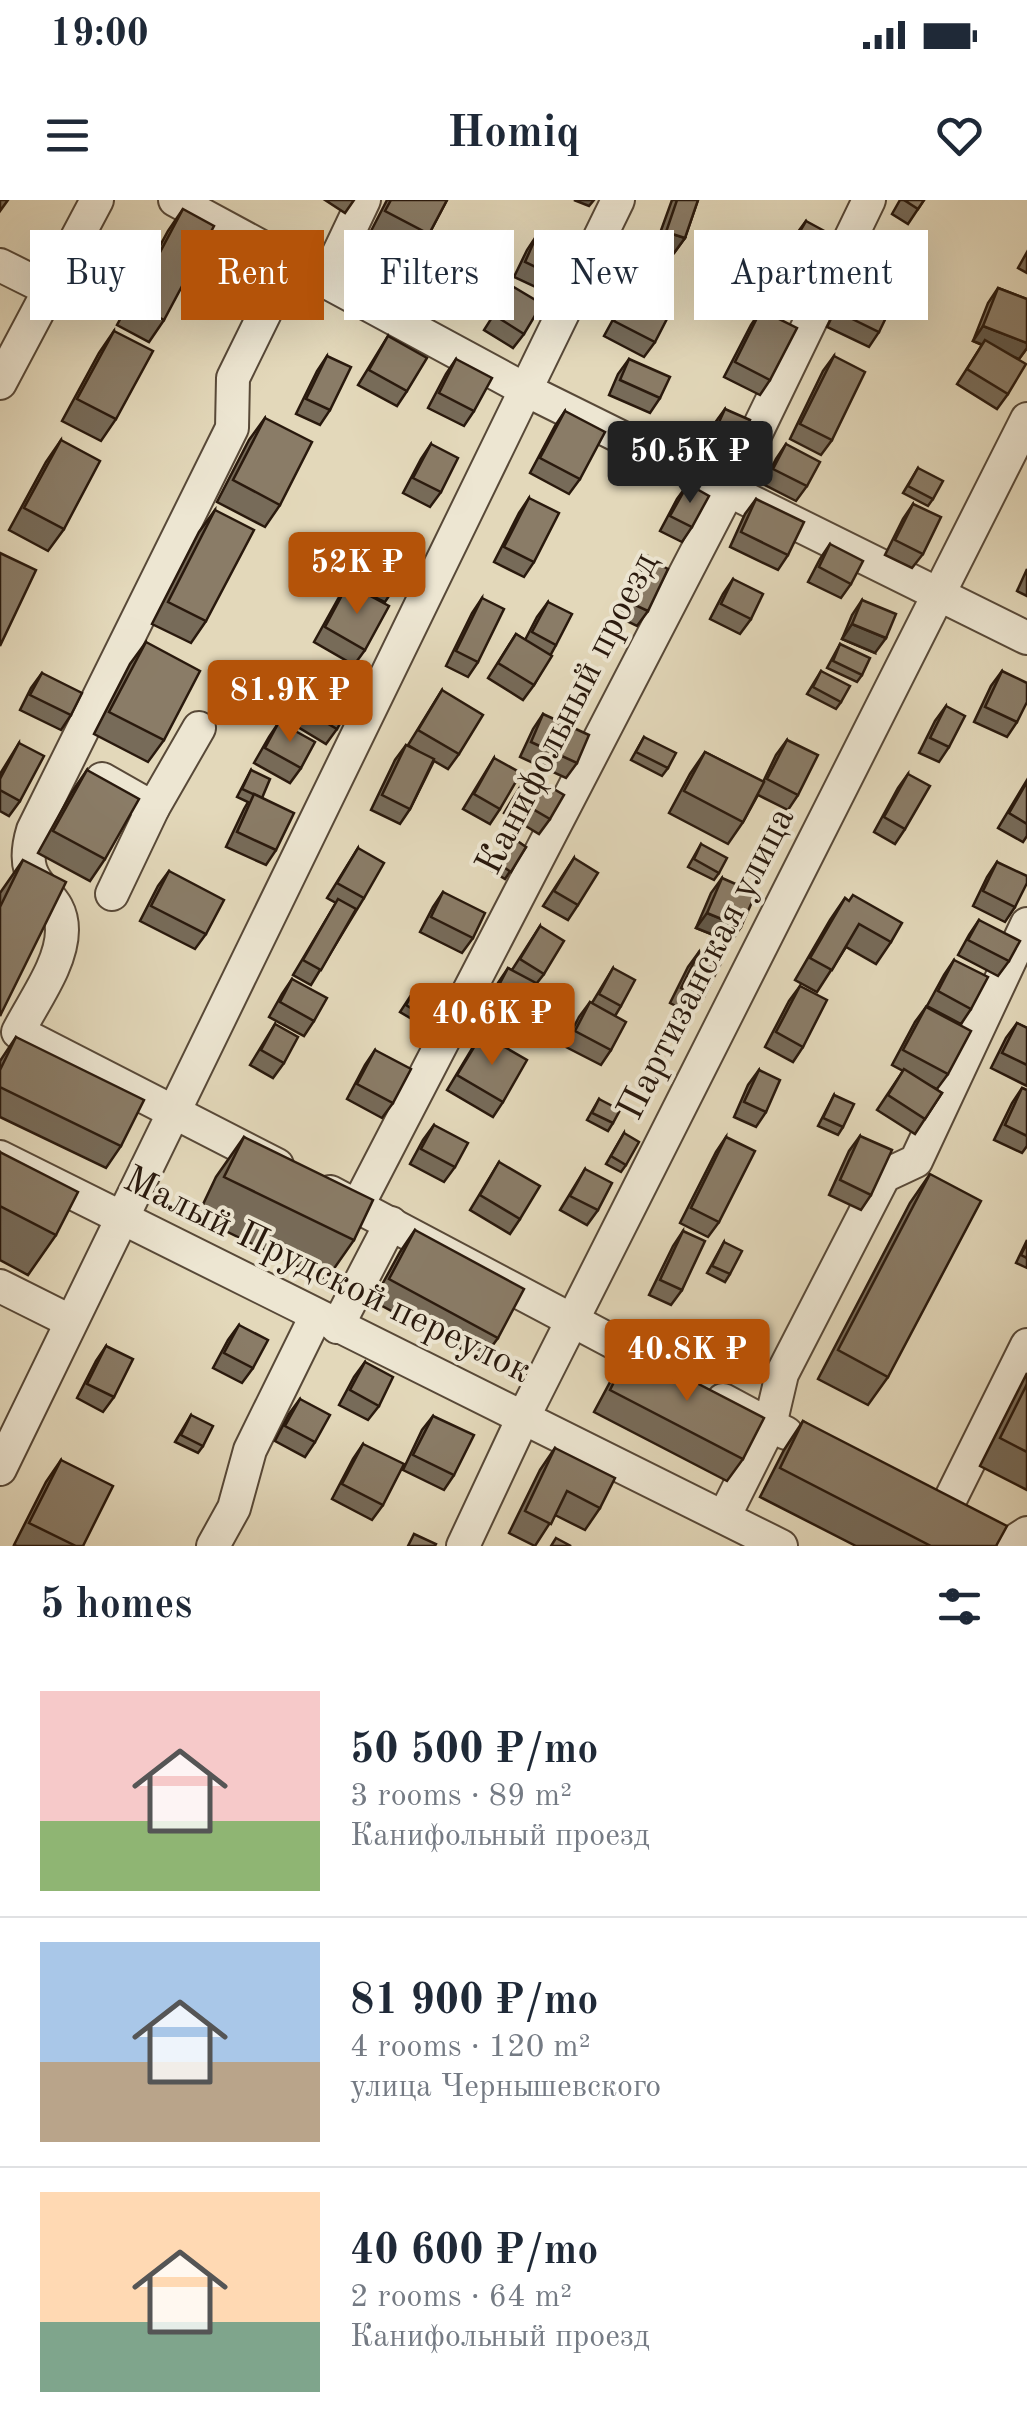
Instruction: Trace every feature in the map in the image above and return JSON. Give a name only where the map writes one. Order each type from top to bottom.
[{"type":"street","points":[[81,230],[97,200]]},
{"type":"street","points":[[175,200],[231,230]]},
{"type":"street","points":[[364,200],[326,280],[528,390],[1027,638]]},
{"type":"street","points":[[2,1460],[618,200]]},
{"type":"street","name":"Канифольный проезд","points":[[358,1207],[729,489],[869,200]]},
{"type":"street","points":[[0,265],[30,280]]},
{"type":"street","points":[[0,383],[34,320]]},
{"type":"street","points":[[262,320],[233,378],[232,428],[68,760],[25,856],[32,880],[54,903],[62,926],[60,950],[18,1032],[822,1452]]},
{"type":"street","name":"Партизанская улица","points":[[463,1546],[522,1418],[1027,420]]},
{"type":"street","points":[[112,894],[153,808],[199,728]]},
{"type":"street","points":[[68,760],[153,808]]},
{"type":"street","points":[[724,1516],[770,1425],[782,1374],[884,1176],[916,1162],[1027,924]]},
{"type":"street","name":"Малый Прудской переулок","points":[[0,1157],[781,1546]]},
{"type":"street","points":[[213,1546],[234,1508],[250,1450],[326,1321],[390,1223]]},
{"type":"street","points":[[0,1286],[70,1321]]},
{"type":"street","points":[[942,1516],[1027,1345]]},
{"type":"street","points":[[908,1498],[998,1546]]},
{"type":"street","points":[[1007,1546],[1027,1533]]},
{"type":"building","points":[[391,200],[447,200],[431,230],[421,230],[385,211]]},
{"type":"building","points":[[677,200],[698,200],[685,238],[667,230]]},
{"type":"building","points":[[904,200],[924,200],[918,209]]},
{"type":"building","points":[[183,209],[214,226],[212,230],[181,230],[181,288],[164,320],[161,318],[161,250]]},
{"type":"building","points":[[806,221],[822,230],[801,230]]},
{"type":"building","points":[[534,242],[534,266],[525,262]]},
{"type":"building","points":[[514,287],[534,299],[534,317],[524,334],[502,320],[514,320]]},
{"type":"building","points":[[998,288],[1027,299],[1027,343],[983,326]]},
{"type":"building","points":[[615,320],[666,320],[655,342]]},
{"type":"building","points":[[756,320],[781,320],[797,328],[770,380],[735,362]]},
{"type":"building","points":[[854,320],[885,320],[879,332]]},
{"type":"building","points":[[114,331],[153,351],[116,419],[77,399]]},
{"type":"building","points":[[388,336],[427,358],[407,391],[369,370]]},
{"type":"building","points":[[985,340],[1026,364],[1008,394],[967,369]]},
{"type":"building","points":[[327,356],[351,367],[330,410],[306,399]]},
{"type":"building","points":[[834,356],[865,372],[832,440],[800,424]]},
{"type":"building","points":[[456,359],[492,378],[474,411],[439,393]]},
{"type":"building","points":[[629,359],[670,377],[660,398],[620,380]]},
{"type":"building","points":[[725,409],[750,420],[735,455],[709,444]]},
{"type":"building","points":[[565,411],[605,432],[580,479],[540,458]]},
{"type":"building","points":[[265,418],[312,442],[280,505],[233,480]]},
{"type":"building","points":[[61,440],[100,461],[64,529],[24,508]]},
{"type":"building","points":[[431,444],[458,458],[441,492],[413,478]]},
{"type":"building","points":[[786,444],[820,462],[807,486],[773,469]]},
{"type":"building","points":[[918,468],[943,481],[933,499],[908,486]]},
{"type":"building","points":[[688,484],[709,496],[692,527],[670,516]]},
{"type":"building","points":[[529,498],[559,513],[534,562],[504,547]]},
{"type":"building","points":[[756,499],[804,522],[788,555],[741,532]]},
{"type":"building","points":[[913,504],[941,517],[923,554],[895,540]]},
{"type":"building","points":[[215,510],[254,530],[206,621],[168,602]]},
{"type":"building","points":[[830,544],[863,561],[851,584],[819,567]]},
{"type":"building","points":[[375,546],[408,562],[395,587],[362,571]]},
{"type":"building","points":[[0,553],[36,570],[0,646]]},
{"type":"building","points":[[647,558],[668,569],[648,611],[626,601]]},
{"type":"building","points":[[733,579],[763,594],[751,619],[721,604]]},
{"type":"building","points":[[348,584],[389,606],[365,650],[325,627]]},
{"type":"building","points":[[482,598],[504,609],[478,662],[456,651]]},
{"type":"building","points":[[862,600],[896,614],[886,638],[852,624]]},
{"type":"building","points":[[548,602],[572,614],[556,645],[532,632]]},
{"type":"building","points":[[516,634],[552,656],[534,685],[498,663]]},
{"type":"building","points":[[146,642],[200,671],[164,740],[109,712]]},
{"type":"building","points":[[840,644],[870,658],[862,675],[833,661]]},
{"type":"building","points":[[330,664],[363,683],[337,729],[303,709]]},
{"type":"building","points":[[821,671],[850,686],[841,702],[813,687]]},
{"type":"building","points":[[1002,671],[1027,683],[1027,702],[1017,722],[985,707]]},
{"type":"building","points":[[42,673],[82,693],[71,715],[30,695]]},
{"type":"building","points":[[442,690],[483,715],[459,754],[418,730]]},
{"type":"building","points":[[946,706],[965,716],[949,747],[930,738]]},
{"type":"building","points":[[543,714],[589,735],[577,763],[531,742]]},
{"type":"building","points":[[279,722],[315,742],[301,768],[265,748]]},
{"type":"building","points":[[644,737],[676,753],[668,768],[636,752]]},
{"type":"building","points":[[787,740],[818,755],[798,795],[767,779]]},
{"type":"building","points":[[19,743],[44,756],[20,801],[0,790],[0,779]]},
{"type":"building","points":[[406,745],[434,759],[410,809],[382,795]]},
{"type":"building","points":[[705,752],[764,782],[743,822],[684,791]]},
{"type":"building","points":[[494,758],[521,773],[500,809],[474,794]]},
{"type":"building","points":[[87,770],[139,799],[105,859],[53,831]]},
{"type":"building","points":[[251,770],[270,779],[262,798],[242,789]]},
{"type":"building","points":[[528,774],[564,795],[550,819],[514,798]]},
{"type":"building","points":[[908,774],[930,786],[905,829],[884,817]]},
{"type":"building","points":[[1027,782],[1027,824],[1009,813]]},
{"type":"building","points":[[254,794],[294,813],[276,850],[237,832]]},
{"type":"building","points":[[510,836],[526,847],[511,872],[494,861]]},
{"type":"building","points":[[701,844],[727,858],[719,873],[694,859]]},
{"type":"building","points":[[358,848],[384,863],[364,898],[337,883]]},
{"type":"building","points":[[574,858],[598,873],[578,905],[554,891]]},
{"type":"building","points":[[23,860],[66,882],[0,1016],[0,907]]},
{"type":"building","points":[[997,862],[1027,876],[1015,907],[983,891]]},
{"type":"building","points":[[169,871],[224,900],[206,934],[151,906]]},
{"type":"building","points":[[722,878],[756,893],[741,927],[707,913]]},
{"type":"building","points":[[443,892],[485,913],[473,938],[431,917]]},
{"type":"building","points":[[853,895],[902,923],[891,942],[859,924],[832,970],[810,958],[845,898],[849,901]]},
{"type":"building","points":[[338,899],[356,909],[321,970],[303,960]]},
{"type":"building","points":[[979,920],[1020,941],[1009,961],[968,940]]},
{"type":"building","points":[[540,926],[564,941],[544,974],[520,959]]},
{"type":"building","points":[[699,952],[721,963],[703,999],[681,988]]},
{"type":"building","points":[[954,960],[988,977],[971,1009],[938,991]]},
{"type":"building","points":[[508,968],[536,983],[506,1038],[479,1023]]},
{"type":"building","points":[[613,968],[635,980],[621,1006],[599,994]]},
{"type":"building","points":[[292,979],[327,998],[314,1021],[280,1002]]},
{"type":"building","points":[[417,986],[439,1000],[427,1018],[406,1005]]},
{"type":"building","points":[[800,986],[827,1000],[803,1047],[776,1032]]},
{"type":"building","points":[[590,1002],[626,1022],[611,1050],[575,1031]]},
{"type":"building","points":[[926,1007],[971,1031],[948,1074],[903,1050]]},
{"type":"building","points":[[1017,1023],[1027,1028],[1027,1065],[1002,1053]]},
{"type":"building","points":[[275,1024],[298,1037],[284,1063],[261,1050]]},
{"type":"building","points":[[482,1034],[527,1060],[503,1102],[457,1075]]},
{"type":"building","points":[[16,1037],[144,1100],[121,1146],[0,1087],[0,1070]]},
{"type":"building","points":[[375,1050],[411,1069],[393,1103],[357,1084]]},
{"type":"building","points":[[904,1069],[942,1093],[925,1119],[888,1095]]},
{"type":"building","points":[[759,1070],[780,1080],[766,1112],[744,1102]]},
{"type":"building","points":[[1022,1088],[1027,1090],[1027,1136],[1005,1125]]},
{"type":"building","points":[[834,1095],[854,1104],[843,1127],[823,1118]]},
{"type":"building","points":[[599,1099],[620,1110],[613,1123],[592,1113]]},
{"type":"building","points":[[434,1125],[468,1143],[455,1167],[421,1149]]},
{"type":"building","points":[[624,1133],[639,1142],[626,1165],[611,1156]]},
{"type":"building","points":[[860,1136],[892,1150],[871,1195],[840,1180]]},
{"type":"building","points":[[244,1137],[373,1200],[354,1240],[224,1177]]},
{"type":"building","points":[[726,1137],[755,1151],[719,1222],[691,1208]]},
{"type":"building","points":[[0,1152],[78,1192],[56,1235],[0,1206]]},
{"type":"building","points":[[499,1162],[540,1186],[520,1219],[480,1195]]},
{"type":"building","points":[[585,1169],[612,1183],[598,1210],[570,1196]]},
{"type":"building","points":[[930,1174],[981,1201],[888,1377],[838,1350]]},
{"type":"building","points":[[415,1230],[524,1289],[498,1338],[389,1279]]},
{"type":"building","points":[[683,1231],[705,1241],[682,1290],[660,1280]]},
{"type":"building","points":[[724,1242],[742,1251],[730,1274],[712,1266]]},
{"type":"building","points":[[239,1325],[268,1340],[253,1368],[224,1353]]},
{"type":"building","points":[[106,1346],[133,1359],[114,1397],[87,1384]]},
{"type":"building","points":[[631,1349],[764,1418],[743,1459],[610,1390]]},
{"type":"building","points":[[365,1362],[393,1377],[379,1406],[350,1390]]},
{"type":"building","points":[[1027,1384],[1027,1452],[1000,1438]]},
{"type":"building","points":[[300,1399],[330,1415],[315,1442],[285,1426]]},
{"type":"building","points":[[191,1415],[213,1426],[203,1446],[181,1435]]},
{"type":"building","points":[[433,1416],[474,1435],[454,1475],[413,1455]]},
{"type":"building","points":[[803,1421],[1007,1526],[996,1546],[931,1546],[780,1468]]},
{"type":"building","points":[[363,1444],[404,1464],[383,1505],[342,1484]]},
{"type":"building","points":[[555,1448],[615,1478],[600,1508],[567,1491],[551,1524],[525,1511]]},
{"type":"building","points":[[61,1460],[113,1486],[83,1546],[29,1523]]},
{"type":"building","points":[[414,1534],[436,1544],[435,1546],[408,1546]]},
{"type":"building","points":[[556,1538],[571,1546],[551,1546]]}]
